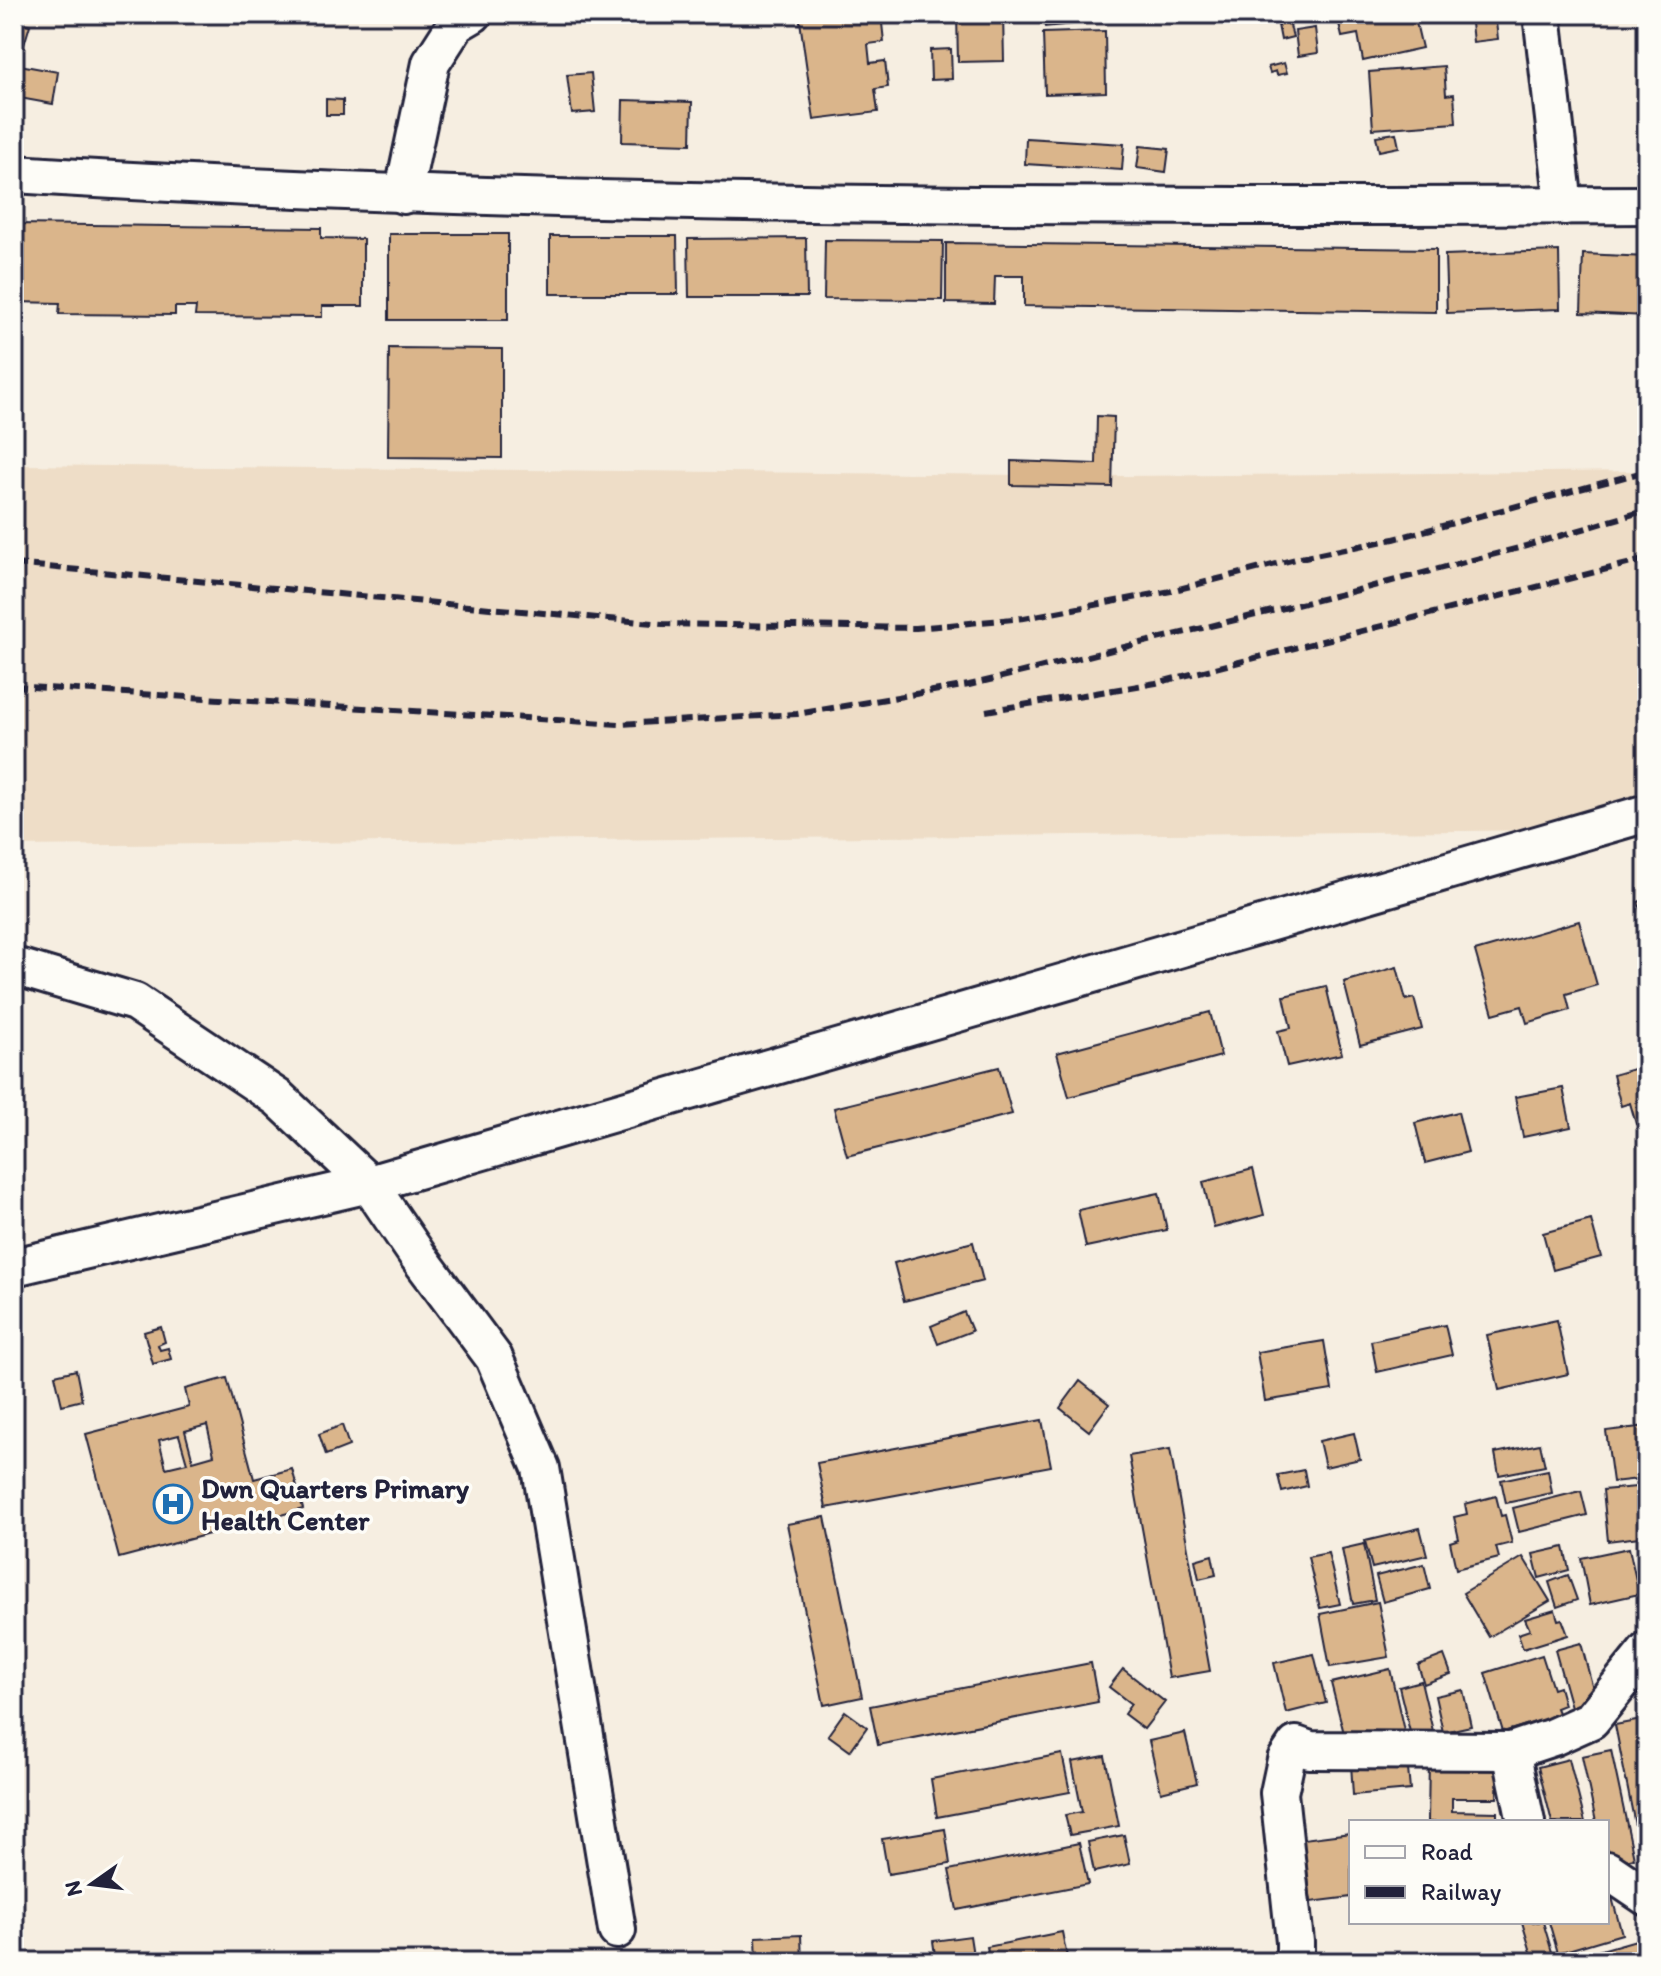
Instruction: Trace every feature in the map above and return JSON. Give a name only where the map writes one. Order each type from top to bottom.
[{"type":"street","points":[[403,195],[431,63],[456,24],[473,14]]},
{"type":"street","points":[[1542,14],[1564,206]]},
{"type":"street","points":[[14,174],[403,195],[1019,205],[1647,205]]},
{"type":"street","points":[[14,1267],[369,1184],[1647,813]]},
{"type":"street","points":[[14,966],[135,1002],[278,1098],[369,1184],[494,1358],[541,1468],[617,1930]]},
{"type":"street","points":[[1295,1962],[1279,1793],[1286,1760],[1296,1745],[1310,1750],[1511,1751],[1591,1720],[1647,1651]]},
{"type":"street","points":[[1511,1751],[1526,1820]]},
{"type":"street","points":[[1609,1871],[1647,1897]]},
{"type":"shaded area","points":[[14,465],[1125,476],[1647,471],[1647,829],[14,846]]},
{"type":"building","points":[[799,14],[881,14],[884,42],[868,44],[870,63],[885,61],[888,87],[875,89],[878,112],[814,120]]},
{"type":"building","points":[[957,14],[1003,14],[1004,61],[958,62]]},
{"type":"building","points":[[1043,14],[1100,14],[1101,21],[1045,27]]},
{"type":"building","points":[[1107,14],[1156,14],[1108,21]]},
{"type":"building","points":[[1337,14],[1414,14],[1422,48],[1363,61],[1358,34],[1342,37]]},
{"type":"building","points":[[1470,14],[1495,14],[1498,39],[1473,42]]},
{"type":"building","points":[[14,20],[30,25],[20,58],[14,57]]},
{"type":"building","points":[[1289,22],[1293,37],[1281,40],[1278,25]]},
{"type":"building","points":[[1315,28],[1318,53],[1298,56],[1295,31]]},
{"type":"building","points":[[1105,31],[1106,92],[1045,94],[1043,33]]},
{"type":"building","points":[[951,49],[952,79],[931,80],[930,50]]},
{"type":"building","points":[[1284,63],[1287,73],[1270,73],[1268,67]]},
{"type":"building","points":[[14,64],[58,72],[53,104],[14,97]]},
{"type":"building","points":[[1444,66],[1446,95],[1454,94],[1456,123],[1373,129],[1369,72]]},
{"type":"building","points":[[591,73],[595,112],[572,114],[567,75]]},
{"type":"building","points":[[326,99],[343,100],[343,115],[326,115]]},
{"type":"building","points":[[623,100],[692,102],[691,144],[622,142]]},
{"type":"building","points":[[1396,133],[1399,147],[1379,151],[1376,136]]},
{"type":"building","points":[[1026,138],[1124,144],[1122,170],[1025,164]]},
{"type":"building","points":[[1140,146],[1169,149],[1166,172],[1137,168]]},
{"type":"building","points":[[14,224],[321,228],[321,238],[363,239],[363,306],[322,306],[322,317],[195,316],[196,307],[175,307],[175,315],[59,314],[60,303],[14,302]]},
{"type":"building","points":[[389,234],[508,234],[508,320],[389,320]]},
{"type":"building","points":[[550,236],[677,236],[678,294],[550,294]]},
{"type":"building","points":[[806,238],[807,297],[689,297],[688,239]]},
{"type":"building","points":[[825,240],[943,241],[942,300],[824,299]]},
{"type":"building","points":[[946,243],[1436,249],[1436,312],[1024,306],[1024,276],[995,276],[994,304],[946,303]]},
{"type":"building","points":[[1559,251],[1560,309],[1447,313],[1445,255]]},
{"type":"building","points":[[1583,254],[1647,257],[1647,316],[1581,313]]},
{"type":"building","points":[[389,348],[502,349],[502,458],[388,457]]},
{"type":"building","points":[[1097,416],[1114,417],[1112,487],[1011,485],[1011,461],[1096,464]]},
{"type":"building","points":[[1647,899],[1647,934],[1638,902]]},
{"type":"building","points":[[1579,921],[1597,985],[1566,994],[1570,1010],[1527,1023],[1522,1006],[1493,1014],[1475,951]]},
{"type":"building","points":[[1397,967],[1406,1000],[1414,998],[1422,1029],[1360,1045],[1344,982]]},
{"type":"building","points":[[1326,986],[1342,1054],[1287,1066],[1278,1031],[1291,1028],[1284,996]]},
{"type":"building","points":[[1210,1012],[1221,1056],[1069,1097],[1057,1053]]},
{"type":"building","points":[[1647,1065],[1647,1121],[1636,1124],[1630,1103],[1621,1106],[1613,1075]]},
{"type":"building","points":[[999,1067],[1012,1114],[847,1156],[834,1108]]},
{"type":"building","points":[[1563,1088],[1571,1127],[1523,1137],[1515,1097]]},
{"type":"building","points":[[1458,1112],[1468,1152],[1425,1163],[1415,1123]]},
{"type":"building","points":[[1253,1169],[1264,1215],[1214,1228],[1203,1182]]},
{"type":"building","points":[[1159,1193],[1167,1230],[1086,1247],[1078,1210]]},
{"type":"building","points":[[1591,1220],[1601,1257],[1553,1270],[1543,1233]]},
{"type":"building","points":[[973,1242],[983,1281],[904,1301],[894,1263]]},
{"type":"building","points":[[964,1312],[972,1331],[938,1344],[931,1326]]},
{"type":"building","points":[[1557,1320],[1568,1374],[1499,1390],[1487,1335]]},
{"type":"building","points":[[1445,1325],[1452,1355],[1377,1372],[1371,1341]]},
{"type":"building","points":[[161,1327],[165,1342],[158,1345],[160,1350],[168,1348],[171,1359],[153,1364],[144,1332]]},
{"type":"building","points":[[1324,1341],[1332,1390],[1265,1401],[1257,1352]]},
{"type":"building","points":[[76,1370],[82,1400],[62,1405],[55,1375]]},
{"type":"building","points":[[227,1378],[254,1479],[292,1469],[303,1509],[119,1558],[86,1434],[189,1407],[185,1389]],"holes":[[[207,1425],[214,1455],[193,1461],[185,1431]],[[179,1435],[187,1463],[166,1468],[159,1440]]]},
{"type":"building","points":[[1080,1381],[1109,1404],[1089,1431],[1060,1408]]},
{"type":"building","points":[[1042,1420],[1051,1466],[826,1508],[817,1463]]},
{"type":"building","points":[[342,1425],[349,1446],[326,1455],[319,1434]]},
{"type":"building","points":[[1647,1426],[1647,1478],[1613,1482],[1606,1431]]},
{"type":"building","points":[[1354,1433],[1360,1459],[1325,1467],[1319,1441]]},
{"type":"building","points":[[1540,1444],[1545,1466],[1499,1475],[1495,1453]]},
{"type":"building","points":[[1170,1449],[1210,1671],[1169,1678],[1129,1456]]},
{"type":"building","points":[[1304,1470],[1307,1486],[1282,1492],[1278,1475]]},
{"type":"building","points":[[1548,1470],[1552,1493],[1506,1503],[1501,1480]]},
{"type":"building","points":[[1647,1486],[1647,1536],[1608,1541],[1603,1490]]},
{"type":"building","points":[[1581,1491],[1587,1515],[1519,1532],[1513,1508]]},
{"type":"building","points":[[1496,1496],[1512,1543],[1496,1547],[1499,1558],[1456,1569],[1450,1542],[1459,1539],[1454,1517],[1467,1514],[1465,1504]]},
{"type":"building","points":[[825,1517],[862,1697],[824,1705],[787,1524]]},
{"type":"building","points":[[1420,1528],[1427,1555],[1372,1568],[1365,1541]]},
{"type":"building","points":[[1364,1544],[1375,1600],[1353,1604],[1342,1549]]},
{"type":"building","points":[[1564,1547],[1569,1570],[1539,1578],[1533,1554]]},
{"type":"building","points":[[1629,1548],[1639,1594],[1590,1605],[1581,1558]]},
{"type":"building","points":[[1328,1553],[1340,1604],[1320,1608],[1308,1557]]},
{"type":"building","points":[[1212,1555],[1216,1575],[1199,1579],[1195,1560]]},
{"type":"building","points":[[1523,1557],[1550,1601],[1489,1637],[1463,1593]]},
{"type":"building","points":[[1424,1564],[1430,1589],[1383,1602],[1376,1576]]},
{"type":"building","points":[[1568,1575],[1577,1600],[1557,1607],[1549,1582]]},
{"type":"building","points":[[1378,1602],[1389,1657],[1330,1667],[1320,1614]]},
{"type":"building","points":[[1555,1610],[1568,1635],[1523,1649],[1518,1634],[1530,1630],[1525,1619]]},
{"type":"building","points":[[1581,1643],[1596,1700],[1571,1707],[1555,1650]]},
{"type":"building","points":[[1314,1654],[1326,1703],[1286,1713],[1274,1663]]},
{"type":"building","points":[[1444,1655],[1451,1674],[1424,1684],[1418,1665]]},
{"type":"building","points":[[1542,1655],[1553,1689],[1559,1687],[1564,1705],[1556,1708],[1559,1715],[1503,1732],[1485,1673]]},
{"type":"building","points":[[1091,1663],[1098,1702],[878,1745],[870,1706]]},
{"type":"building","points":[[1123,1669],[1165,1702],[1144,1729],[1124,1714],[1131,1704],[1109,1687]]},
{"type":"building","points":[[1390,1669],[1404,1731],[1347,1745],[1331,1683]]},
{"type":"building","points":[[1421,1681],[1434,1735],[1412,1740],[1399,1687]]},
{"type":"building","points":[[1463,1690],[1471,1726],[1443,1732],[1435,1696]]},
{"type":"building","points":[[845,1711],[867,1727],[850,1751],[828,1735]]},
{"type":"building","points":[[1647,1719],[1647,1838],[1638,1840],[1615,1725]]},
{"type":"building","points":[[1185,1733],[1197,1783],[1161,1792],[1149,1741]]},
{"type":"building","points":[[1611,1750],[1634,1858],[1609,1864],[1609,1820],[1596,1820],[1582,1756]]},
{"type":"building","points":[[1062,1754],[1070,1792],[937,1817],[931,1779]]},
{"type":"building","points":[[1105,1756],[1119,1826],[1070,1835],[1065,1815],[1082,1812],[1072,1762]]},
{"type":"building","points":[[1429,1758],[1498,1760],[1497,1798],[1452,1798],[1452,1811],[1497,1812],[1497,1820],[1428,1820]]},
{"type":"building","points":[[1407,1759],[1410,1790],[1353,1795],[1351,1764]]},
{"type":"building","points":[[1569,1759],[1584,1820],[1551,1820],[1538,1767]]},
{"type":"building","points":[[945,1829],[950,1864],[888,1874],[882,1839]]},
{"type":"building","points":[[1349,1833],[1349,1897],[1311,1902],[1303,1839]]},
{"type":"building","points":[[1124,1835],[1130,1864],[1094,1872],[1088,1842]]},
{"type":"building","points":[[1079,1843],[1088,1884],[957,1910],[949,1870]]},
{"type":"building","points":[[1609,1887],[1622,1934],[1558,1953],[1550,1924],[1609,1924]]},
{"type":"building","points":[[1523,1924],[1544,1924],[1555,1962],[1534,1962]]},
{"type":"building","points":[[1062,1932],[1068,1962],[990,1962],[987,1947]]},
{"type":"building","points":[[801,1935],[802,1962],[757,1962],[756,1937]]},
{"type":"building","points":[[970,1936],[974,1962],[936,1962],[933,1941]]},
{"type":"building","points":[[1643,1938],[1647,1962],[1563,1962],[1563,1961]]},
{"type":"building","points":[[894,1954],[919,1954],[920,1962],[894,1962]]},
{"type":"railway","points":[[14,564],[663,624],[916,628],[1024,618],[1171,591],[1300,558],[1394,539],[1647,471]]},
{"type":"railway","points":[[14,686],[620,724],[797,714],[969,685],[1358,590],[1526,546],[1647,510]]},
{"type":"railway","points":[[986,711],[1156,683],[1647,559]]},
{"type":"place","name":"Dwn Quarters Primary Health Center","points":[[173,1504]]}]
